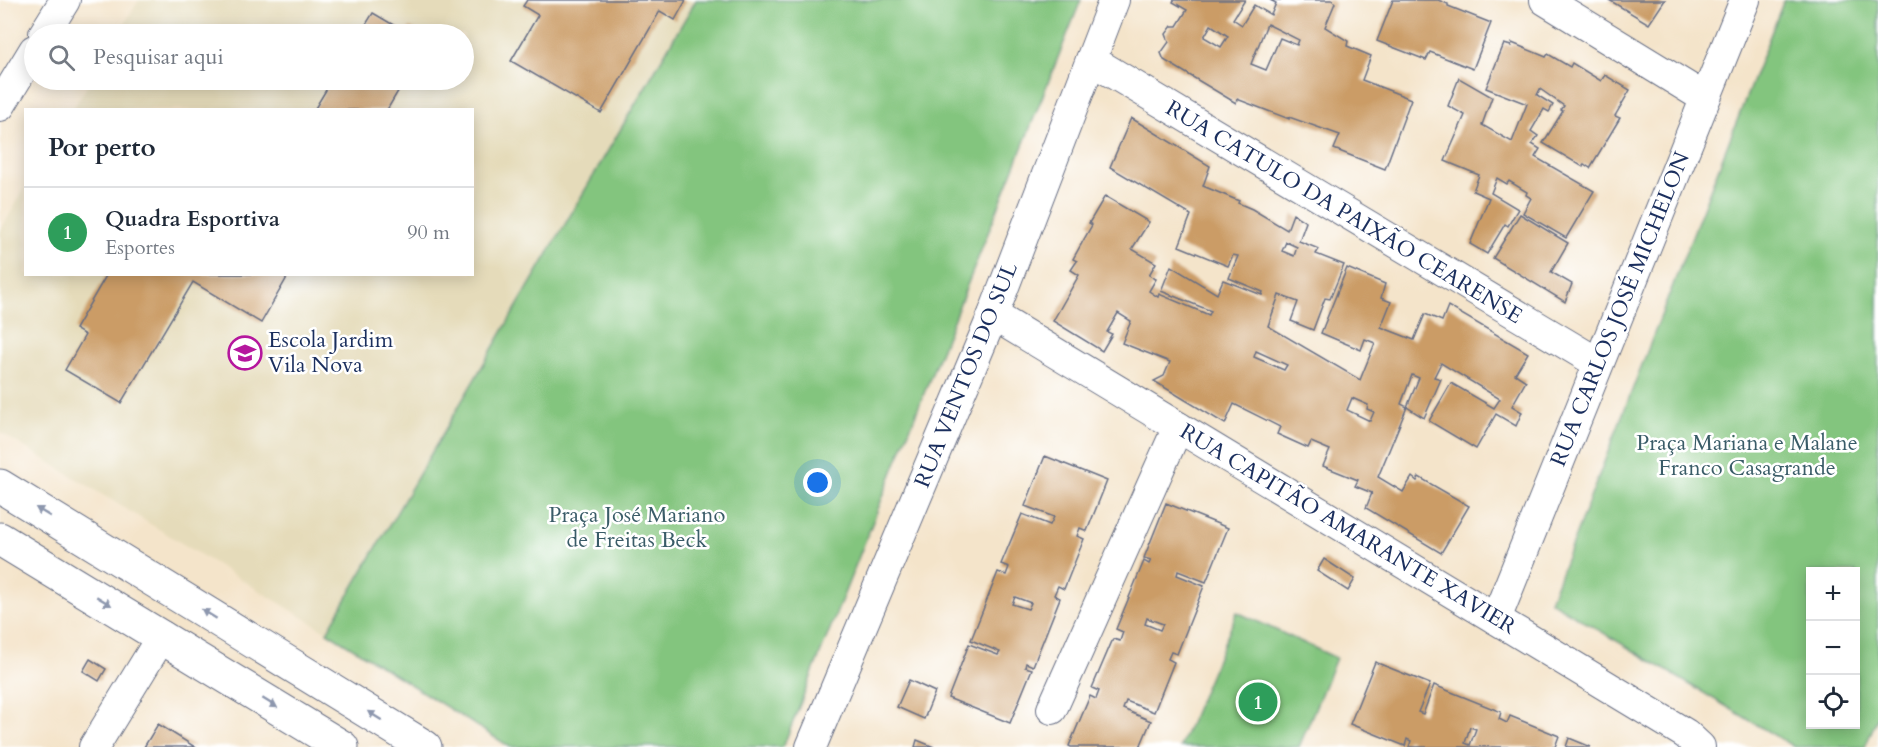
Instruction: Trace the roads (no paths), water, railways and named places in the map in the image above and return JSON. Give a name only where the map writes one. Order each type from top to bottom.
[{"type":"street","points":[[50,24],[65,0]]},
{"type":"street","name":"RUA VENTOS DO SUL","points":[[811,747],[993,315],[1114,0]]},
{"type":"street","points":[[1545,0],[1705,98]]},
{"type":"street","name":"RUA CARLOS JOSÉ MICHELON","points":[[1496,619],[1745,0]]},
{"type":"street","name":"RUA CATULO DA PAIXÃO CEARENSE","points":[[1091,60],[1598,363]]},
{"type":"street","points":[[0,106],[24,66]]},
{"type":"street","name":"RUA CAPITÃO AMARANTE XAVIER","points":[[993,315],[1686,734],[1700,747]]},
{"type":"street","points":[[1052,709],[1178,426]]},
{"type":"street","points":[[0,486],[425,747]]},
{"type":"street","points":[[0,538],[342,747]]},
{"type":"street","points":[[76,585],[100,547]]},
{"type":"street","points":[[94,747],[162,636]]},
{"type":"place","name":"Escola Jardim Vila Nova","points":[[245,353]]},
{"type":"place","name":"Quadra Esportiva","points":[[1258,702]]},
{"type":"park label","name":"Praça Mariana e Malane Franco Casagrande","points":[[1747,456]]},
{"type":"park label","name":"Praça José Mariano de Freitas Beck","points":[[637,528]]}]
